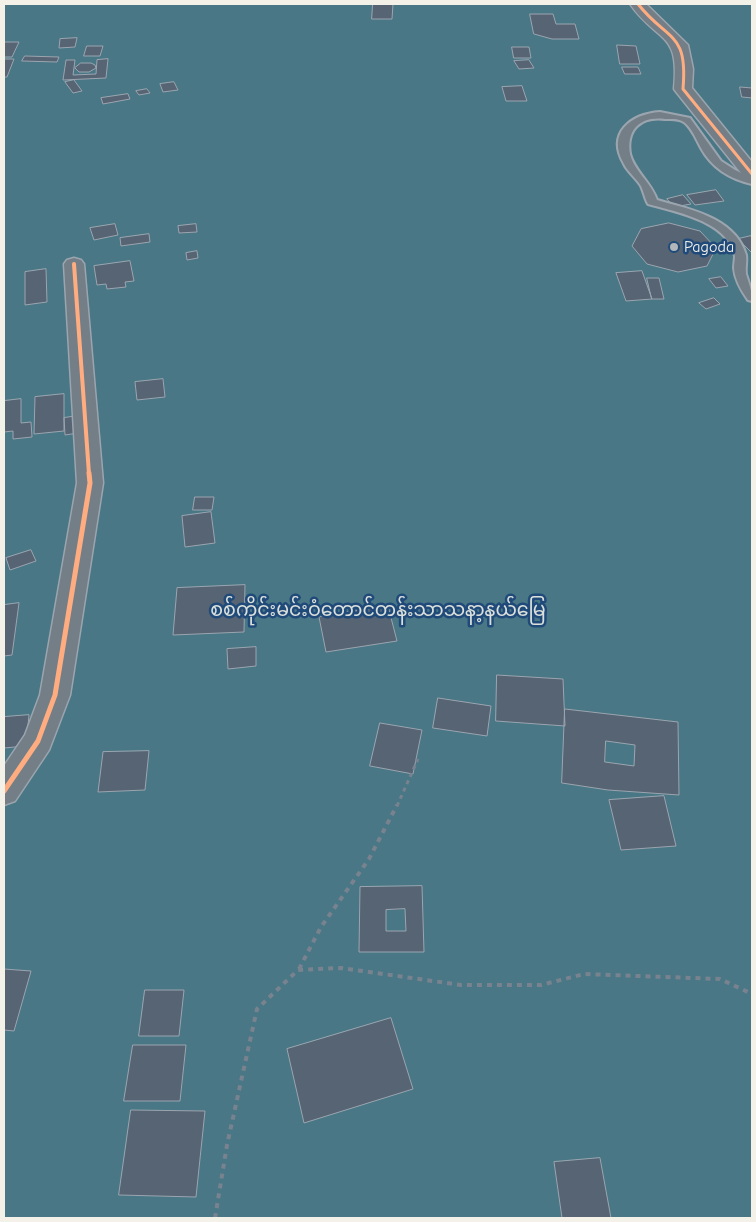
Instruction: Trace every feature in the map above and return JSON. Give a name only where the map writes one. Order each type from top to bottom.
[{"type":"street","points":[[638,4],[656,24],[677,40],[683,51],[686,67],[683,89],[752,174]]},
{"type":"street","points":[[4,791],[38,740],[55,695],[90,483],[74,264]]},
{"type":"lane","points":[[752,181],[720,167],[687,120],[650,115],[631,122],[627,129],[624,141],[625,154],[634,172],[646,185],[652,202],[705,218],[731,237],[741,257],[740,270],[746,290],[752,297]]},
{"type":"path","points":[[215,1218],[227,1144],[257,1009],[298,970],[321,927],[369,859],[413,774],[418,759]]},
{"type":"path","points":[[298,970],[341,968],[461,985],[541,985],[584,974],[702,978],[720,979],[752,994]]},
{"type":"green space","name":"စစ်ကိုင်းမင်းဝံတောင်တန်းသာသနာ့နယ်မြေ","points":[[4,4],[752,4],[752,1218],[4,1218]]},
{"type":"building","points":[[373,4],[393,4],[392,19],[372,19]]},
{"type":"building","points":[[530,14],[553,14],[556,24],[575,24],[579,39],[552,39],[534,34]]},
{"type":"building","points":[[77,38],[75,47],[59,48],[60,39]]},
{"type":"building","points":[[4,42],[19,42],[12,57],[4,57]]},
{"type":"building","points":[[617,45],[636,46],[640,64],[620,64]]},
{"type":"building","points":[[87,46],[103,46],[100,56],[84,56]]},
{"type":"building","points":[[512,47],[529,47],[531,58],[514,58]]},
{"type":"building","points":[[25,56],[59,57],[57,62],[22,61]]},
{"type":"building","points":[[4,59],[14,59],[7,77],[4,77]]},
{"type":"building","points":[[108,59],[106,78],[63,80],[66,60],[75,60],[73,75],[96,74],[97,60]]},
{"type":"building","points":[[529,60],[534,68],[519,69],[514,61]]},
{"type":"building","points":[[81,63],[91,63],[96,68],[89,72],[79,72],[75,68]]},
{"type":"building","points":[[622,67],[638,67],[641,74],[625,74]]},
{"type":"building","points":[[74,80],[82,91],[73,93],[65,82]]},
{"type":"building","points":[[174,82],[178,90],[163,92],[160,84]]},
{"type":"building","points":[[522,86],[527,101],[506,101],[502,87]]},
{"type":"building","points":[[740,87],[752,88],[752,98],[742,97]]},
{"type":"building","points":[[147,89],[150,93],[139,95],[136,91]]},
{"type":"building","points":[[128,94],[130,99],[103,104],[101,98]]},
{"type":"building","points":[[716,190],[724,201],[695,205],[687,195]]},
{"type":"building","points":[[683,195],[691,204],[674,207],[667,199]]},
{"type":"building","name":"Pagoda","points":[[669,223],[700,231],[716,248],[707,266],[678,272],[647,264],[632,246],[641,229]]},
{"type":"building","points":[[115,224],[118,235],[94,240],[90,228]]},
{"type":"building","points":[[196,224],[197,232],[179,233],[178,226]]},
{"type":"building","points":[[149,234],[150,242],[121,246],[120,238]]},
{"type":"building","points":[[751,236],[752,238],[752,253],[738,239]]},
{"type":"building","points":[[197,251],[198,258],[187,260],[186,253]]},
{"type":"building","points":[[130,261],[134,281],[125,282],[126,287],[107,289],[106,284],[97,285],[94,266]]},
{"type":"building","points":[[46,269],[47,302],[25,305],[25,272]]},
{"type":"building","points":[[642,271],[652,299],[626,301],[616,273]]},
{"type":"building","points":[[721,277],[728,286],[716,288],[709,279]]},
{"type":"building","points":[[647,278],[659,278],[664,299],[652,299]]},
{"type":"building","points":[[714,298],[720,304],[706,309],[699,303]]},
{"type":"building","points":[[163,379],[165,397],[137,400],[135,382]]},
{"type":"building","points":[[64,394],[64,431],[34,434],[35,397]]},
{"type":"building","points":[[21,399],[21,423],[31,422],[32,437],[13,439],[13,431],[4,432],[4,401]]},
{"type":"building","points":[[77,416],[78,433],[65,435],[64,418]]},
{"type":"building","points":[[195,497],[214,497],[212,510],[193,510]]},
{"type":"building","points":[[211,512],[215,543],[185,547],[182,516]]},
{"type":"building","points":[[31,550],[36,561],[10,570],[6,558]]},
{"type":"building","points":[[245,585],[244,632],[173,635],[177,588]]},
{"type":"building","points":[[19,603],[12,655],[4,656],[4,605]]},
{"type":"building","points":[[388,606],[397,641],[326,652],[319,617]]},
{"type":"building","points":[[256,647],[256,666],[228,669],[227,649]]},
{"type":"building","points":[[497,675],[563,679],[565,726],[496,721]]},
{"type":"building","points":[[438,698],[491,706],[487,736],[433,728]]},
{"type":"building","points":[[565,709],[678,722],[679,795],[608,790],[562,783]]},
{"type":"building","points":[[29,715],[26,746],[4,748],[4,717]]},
{"type":"building","points":[[380,723],[422,730],[413,774],[370,766]]},
{"type":"building","points":[[606,741],[635,745],[634,766],[605,762]]},
{"type":"building","points":[[149,751],[145,790],[98,792],[103,752]]},
{"type":"building","points":[[664,796],[676,846],[621,850],[609,800]]},
{"type":"building","points":[[422,886],[424,952],[359,952],[360,887]]},
{"type":"building","points":[[405,909],[406,931],[386,931],[386,910]]},
{"type":"building","points":[[4,969],[31,971],[14,1031],[4,1030]]},
{"type":"building","points":[[145,990],[184,990],[179,1036],[139,1036]]},
{"type":"building","points":[[391,1018],[413,1089],[304,1123],[287,1049]]},
{"type":"building","points":[[133,1045],[186,1045],[180,1101],[124,1101]]},
{"type":"building","points":[[131,1110],[205,1111],[196,1197],[119,1195]]},
{"type":"building","points":[[600,1158],[611,1218],[562,1218],[554,1162]]},
{"type":"cycle path","points":[[638,4],[657,25],[680,45],[685,69],[683,89],[752,174]]},
{"type":"cycle path","points":[[4,791],[38,741],[55,695],[90,483],[74,264]]},
{"type":"place","name":"Pagoda","points":[[674,247]]}]
